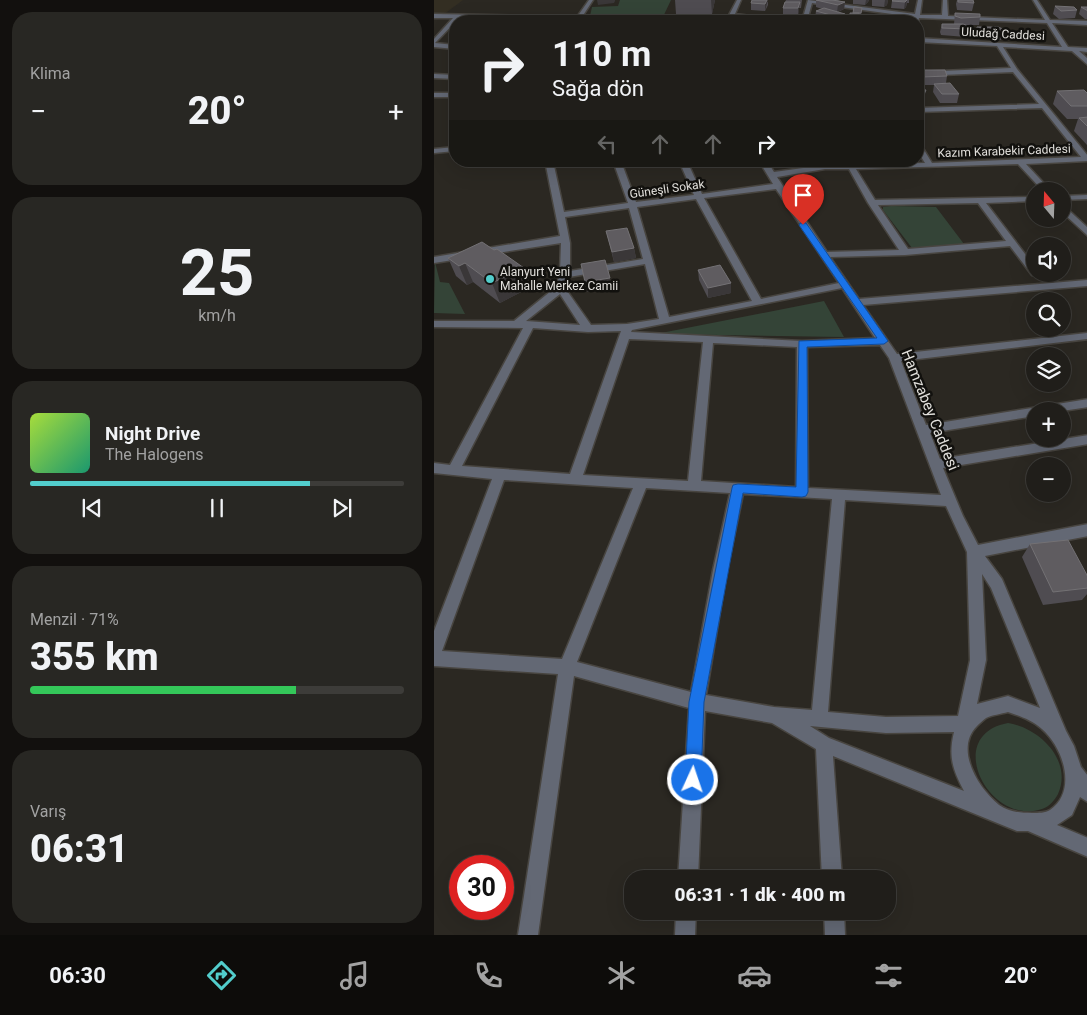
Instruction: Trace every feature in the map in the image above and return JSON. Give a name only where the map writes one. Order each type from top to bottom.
[{"type":"street","points":[[581,15],[591,0]]},
{"type":"street","points":[[739,0],[732,14],[740,15]]},
{"type":"street","points":[[806,15],[810,0],[899,15]]},
{"type":"street","points":[[918,15],[920,0]]},
{"type":"street","points":[[944,0],[945,17]]},
{"type":"street","points":[[1035,0],[1066,49]]},
{"type":"street","points":[[434,16],[449,17]]},
{"type":"street","points":[[924,18],[1087,23]]},
{"type":"street","points":[[434,44],[449,26]]},
{"type":"street","name":"Uludağ Caddesi","points":[[924,40],[1087,50]]},
{"type":"street","points":[[434,44],[449,46]]},
{"type":"street","points":[[999,46],[1043,106],[1087,159]]},
{"type":"street","points":[[1073,49],[1087,63]]},
{"type":"street","points":[[924,74],[1015,70]]},
{"type":"street","points":[[434,76],[449,77]]},
{"type":"street","points":[[434,95],[449,95]]},
{"type":"street","points":[[924,110],[1043,106]]},
{"type":"street","points":[[434,151],[449,150]]},
{"type":"street","points":[[924,156],[930,165]]},
{"type":"street","name":"Kazım Karabekir Caddesi","points":[[924,165],[1087,159]]},
{"type":"street","points":[[1020,162],[1039,182]]},
{"type":"street","points":[[516,324],[561,289],[564,275],[566,238],[550,167]]},
{"type":"street","points":[[619,167],[633,206],[665,321]]},
{"type":"street","points":[[686,167],[699,197],[758,302]]},
{"type":"street","name":"Hamzabey Caddesi","points":[[767,167],[777,186],[894,358],[951,501],[974,552]]},
{"type":"street","name":"Kazım Karabekir Caddesi","points":[[772,175],[797,170],[838,167]]},
{"type":"street","points":[[852,167],[872,203],[905,252]]},
{"type":"street","name":"Güneşli Sokak","points":[[560,215],[777,186]]},
{"type":"street","points":[[1072,197],[1087,196]]},
{"type":"street","points":[[979,199],[1026,260]]},
{"type":"street","points":[[872,203],[1026,199]]},
{"type":"street","points":[[1072,218],[1087,234]]},
{"type":"street","points":[[434,260],[566,238]]},
{"type":"street","points":[[824,255],[905,252],[1012,243]]},
{"type":"street","points":[[564,275],[648,261]]},
{"type":"street","points":[[1043,282],[1047,287]]},
{"type":"street","points":[[857,302],[1087,283]]},
{"type":"street","points":[[625,331],[665,321],[845,285]]},
{"type":"street","points":[[561,289],[588,329]]},
{"type":"street","points":[[434,324],[516,324],[625,331],[708,340],[802,344],[884,341]]},
{"type":"street","points":[[454,469],[530,325]]},
{"type":"street","points":[[575,479],[625,331]]},
{"type":"street","points":[[894,358],[1087,336]]},
{"type":"street","points":[[694,486],[708,340]]},
{"type":"street","points":[[802,344],[802,492]]},
{"type":"street","points":[[1071,406],[1087,403]]},
{"type":"street","points":[[924,430],[1026,414]]},
{"type":"street","points":[[937,464],[1087,438]]},
{"type":"street","points":[[434,468],[500,475],[951,501]]},
{"type":"street","points":[[434,651],[500,475]]},
{"type":"street","points":[[528,935],[567,667],[642,482]]},
{"type":"street","points":[[688,870],[697,702],[738,488]]},
{"type":"street","points":[[819,719],[838,494]]},
{"type":"street","points":[[974,552],[1087,530]]},
{"type":"street","points":[[974,552],[978,660],[960,740],[960,759],[965,778],[977,797],[994,812]]},
{"type":"street","points":[[974,552],[997,584],[1059,734],[1070,753],[1074,773],[1073,793],[1065,809],[1050,820],[1033,824]]},
{"type":"street","points":[[434,658],[567,667],[697,702],[774,715],[886,725],[965,724],[976,712],[991,705],[1008,704],[1026,709],[1044,719],[1059,734]]},
{"type":"street","points":[[774,715],[824,744],[994,812],[1013,822],[1033,824],[1087,848]]},
{"type":"street","points":[[824,744],[831,870]]},
{"type":"street","points":[[1074,773],[1087,793]]},
{"type":"street","points":[[685,935],[686,920]]},
{"type":"street","points":[[834,920],[835,935]]},
{"type":"shaded area","points":[[434,0],[463,0],[443,15],[434,15]]},
{"type":"green space","points":[[620,0],[671,0],[664,15],[590,15],[592,7],[618,6]]},
{"type":"green space","points":[[883,207],[936,207],[964,244],[912,248],[883,210]]},
{"type":"green space","points":[[435,262],[440,282],[449,283],[465,314],[434,313]]},
{"type":"green space","points":[[824,301],[844,337],[656,334]]},
{"type":"green space","points":[[1008,723],[1031,731],[1050,748],[1057,758],[1061,769],[1058,794],[1052,803],[1045,808],[1023,811],[1005,805],[991,793],[980,777],[976,760],[978,744],[988,731]]},
{"type":"building","points":[[752,0],[767,0],[765,4],[751,3]]},
{"type":"building","points":[[816,0],[832,0],[845,2],[838,5]]},
{"type":"building","points":[[893,0],[907,0],[905,2]]},
{"type":"building","points":[[958,0],[973,0],[974,3],[958,2]]},
{"type":"building","points":[[785,2],[800,2],[798,8],[783,8]]},
{"type":"building","points":[[1055,6],[1074,7],[1077,10],[1061,11]]},
{"type":"building","points":[[854,7],[862,8],[861,13],[853,13]]},
{"type":"building","points":[[824,8],[845,14],[831,15],[816,11]]},
{"type":"building","points":[[850,13],[859,13],[859,15],[850,15]]},
{"type":"building","points":[[955,13],[980,14],[980,17],[961,18],[955,16]]},
{"type":"building","points":[[942,24],[963,24],[968,26],[967,29],[942,28]]},
{"type":"building","points":[[977,27],[998,27],[1003,29],[1003,32],[977,30]]},
{"type":"building","points":[[924,70],[945,70],[947,76],[924,77]]},
{"type":"building","points":[[950,83],[959,94],[942,94],[934,84]]},
{"type":"building","points":[[1084,90],[1088,94],[1088,106],[1071,106],[1057,91]]},
{"type":"building","points":[[1088,117],[1088,127],[1079,118]]},
{"type":"building","points":[[627,228],[634,248],[612,252],[606,231]]},
{"type":"building","points":[[482,242],[494,250],[497,249],[524,268],[492,283],[465,263],[459,266],[448,258]]},
{"type":"building","points":[[605,260],[610,278],[585,282],[581,264]]},
{"type":"building","points":[[720,265],[731,283],[708,288],[698,270]]},
{"type":"building","points":[[1068,540],[1088,577],[1088,588],[1053,592],[1030,544]]},
{"type":"place","name":"Alanyurt Yeni Mahalle Merkez Camii","points":[[490,279]]},
{"type":"route","points":[[693,780],[697,702],[720,570],[738,488],[802,492],[802,344],[884,341],[803,225]]}]
